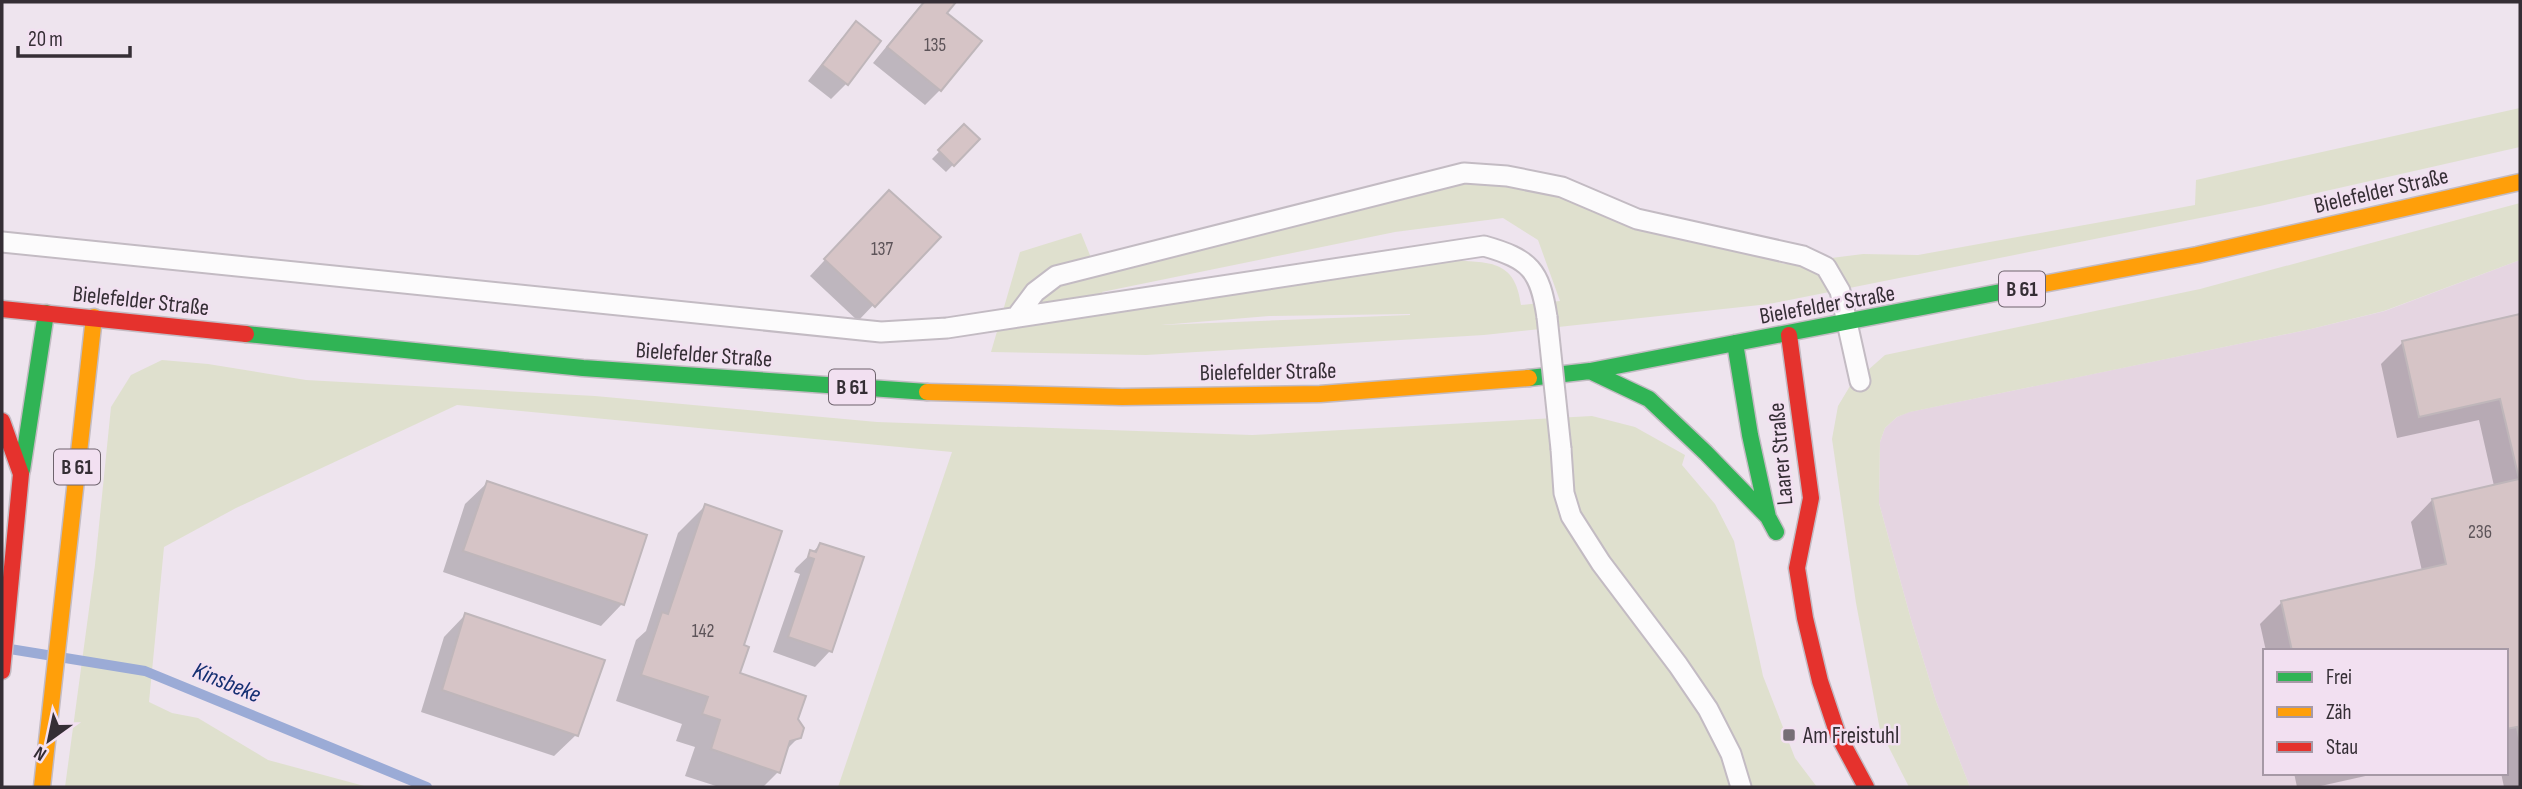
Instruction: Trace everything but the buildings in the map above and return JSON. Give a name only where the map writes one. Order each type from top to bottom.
[{"type":"main road","name":"Bielefelder Straße","points":[[2,309],[583,368],[943,393],[1122,397],[1320,394],[1489,382],[1590,371],[2197,255],[2520,182]]},
{"type":"main road","points":[[2,671],[21,474],[46,313]]},
{"type":"main road","name":"B 61","points":[[42,787],[94,317]]},
{"type":"main road","name":"Laarer Straße","points":[[1789,335],[1811,498],[1797,568],[1805,618],[1819,681],[1838,735],[1866,787]]},
{"type":"main road","name":"Laarer Straße","points":[[1735,343],[1750,435],[1768,517],[1797,568]]},
{"type":"main road","points":[[1590,371],[1649,399],[1768,517]]},
{"type":"main road","points":[[2,421],[21,474]]},
{"type":"lane","points":[[1017,316],[1035,292],[1056,276],[1464,173],[1507,176],[1562,187],[1637,219],[1803,256],[1826,267],[1840,291],[1860,381]]},
{"type":"lane","points":[[2,242],[881,332],[947,328],[1484,246],[1513,254],[1535,273],[1543,293],[1564,493],[1571,516],[1608,573],[1708,709],[1731,754],[1741,787]]},
{"type":"shaded area","points":[[2520,260],[2520,787],[1970,787],[1936,701],[1879,503],[1880,442],[1885,428],[1897,417],[1909,412],[2311,329],[2385,311]]},
{"type":"green space","points":[[2520,108],[2520,147],[2260,206],[1769,304],[1484,335],[1146,355],[991,352],[1020,252],[1081,233],[1096,270],[1466,177],[1536,187],[1733,244],[1784,264],[1863,254],[1918,255],[2195,205],[2196,180]],"holes":[[[1503,218],[1538,240],[1560,301],[1521,305],[1518,290],[1506,271],[1487,263],[1449,260],[1112,311],[1102,292],[1395,232]],[[1410,315],[1161,325],[1269,316]]]},
{"type":"green space","points":[[2520,203],[2520,260],[2384,311],[2311,329],[1910,412],[1897,417],[1885,428],[1880,442],[1879,503],[1936,701],[1970,787],[1909,787],[1880,730],[1856,603],[1832,439],[1838,406],[1850,386],[1885,355],[2200,289]]},
{"type":"green space","points":[[162,360],[208,364],[306,380],[595,396],[877,422],[1252,435],[1592,416],[1635,427],[1685,455],[1682,465],[1715,504],[1734,541],[1763,676],[1795,758],[1817,787],[838,787],[952,452],[457,405],[236,508],[164,547],[149,702],[172,713],[198,718],[268,760],[368,787],[65,787],[95,565],[111,407],[131,375]]},
{"type":"waterway","name":"Kinsbeke","points":[[10,649],[145,671],[427,787]]},
{"type":"traffic: fast","points":[[1529,378],[1590,371],[2011,290]]},
{"type":"traffic: fast","points":[[22,470],[46,313]]},
{"type":"traffic: fast","points":[[246,334],[583,368],[927,392]]},
{"type":"traffic: fast","points":[[1735,343],[1750,435],[1768,517],[1776,532]]},
{"type":"traffic: fast","points":[[1590,371],[1649,399],[1768,517]]},
{"type":"traffic: slow","points":[[2011,290],[2197,255],[2520,182]]},
{"type":"traffic: slow","points":[[42,787],[94,317]]},
{"type":"traffic: slow","points":[[927,392],[1122,397],[1320,394],[1529,378]]},
{"type":"traffic: jam","points":[[2,309],[246,334]]},
{"type":"traffic: jam","points":[[1789,335],[1811,498],[1797,568],[1805,618],[1820,681],[1838,735],[1866,787]]},
{"type":"traffic: jam","points":[[2,421],[21,474],[2,671]]},
{"type":"place","name":"Am Freistuhl","points":[[1789,735]]}]
